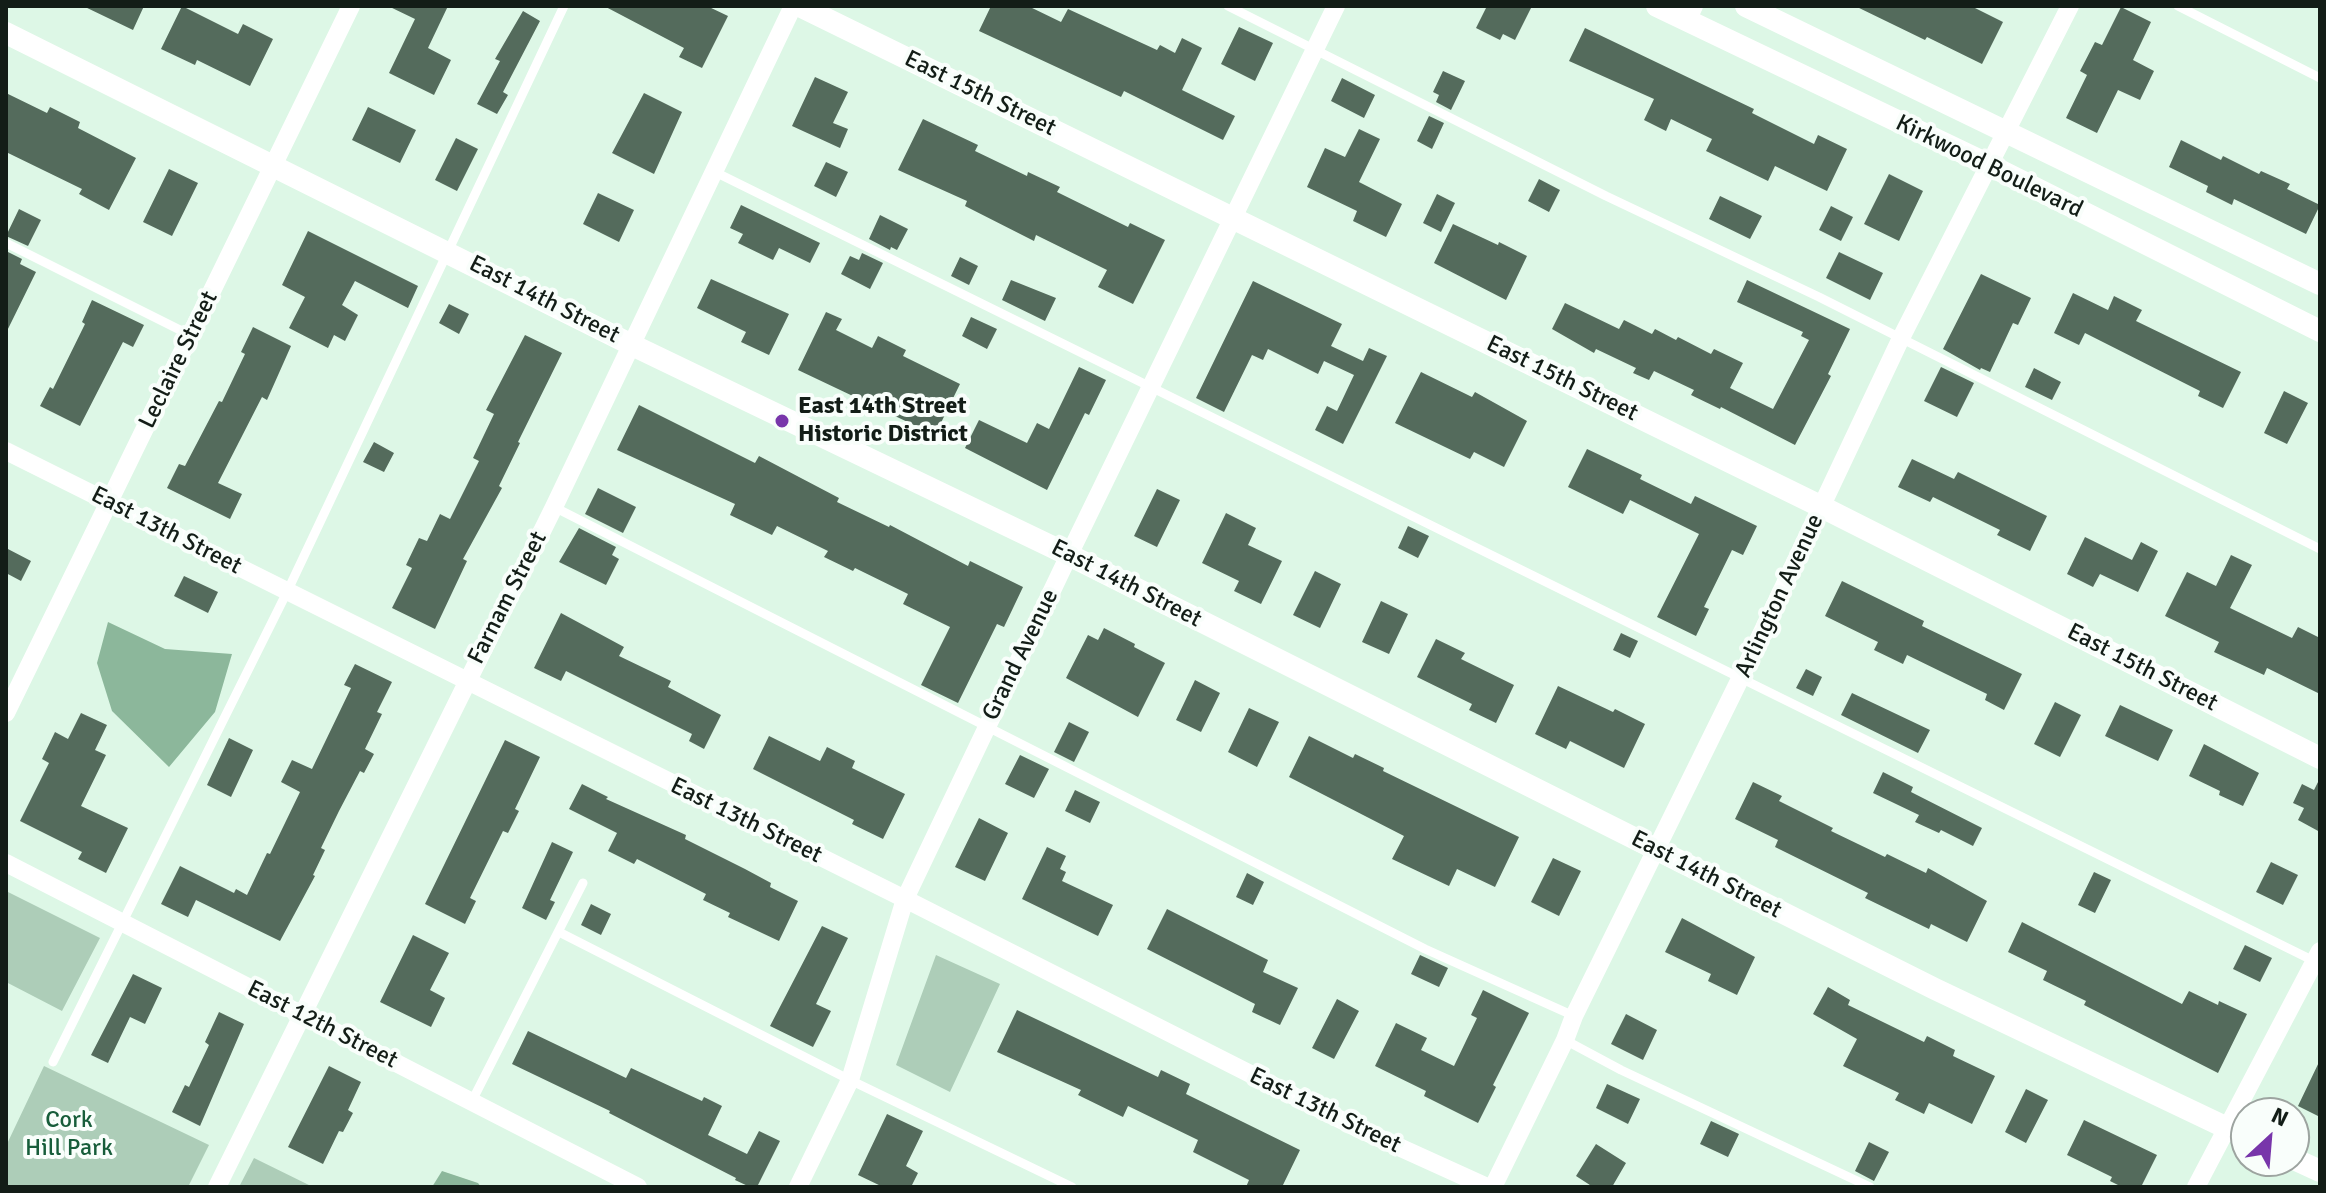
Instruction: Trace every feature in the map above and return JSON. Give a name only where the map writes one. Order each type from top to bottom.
[{"type":"street","name":"Leclaire Street","points":[[6,713],[351,6]]},
{"type":"street","name":"Farnam Street","points":[[217,1187],[554,507],[793,6]]},
{"type":"street","name":"East 15th Street","points":[[800,6],[1822,507],[2320,758]]},
{"type":"street","name":"Grand Avenue","points":[[798,1187],[850,1080],[905,899],[1336,6]]},
{"type":"street","name":"Kirkwood Boulevard","points":[[1657,6],[1691,13],[2320,331]]},
{"type":"street","name":"Kirkwood Boulevard","points":[[1746,6],[2320,284]]},
{"type":"street","name":"Arlington Avenue","points":[[1490,1187],[1658,851],[1901,338],[2070,6]]},
{"type":"street","name":"East 14th Street","points":[[6,33],[632,345],[1069,555],[1935,989],[2230,1129]]},
{"type":"street","name":"East 13th Street","points":[[6,451],[1357,1128],[1490,1187]]},
{"type":"street","name":"East 12th Street","points":[[6,863],[638,1187]]},
{"type":"street","points":[[2253,1097],[2318,959]]},
{"type":"street","points":[[2196,1187],[2230,1140]]},
{"type":"lane","points":[[53,1062],[287,592],[564,6]]},
{"type":"lane","points":[[1228,6],[2320,549]]},
{"type":"lane","points":[[2178,6],[2320,78]]},
{"type":"lane","points":[[715,172],[1740,679],[2318,959]]},
{"type":"lane","points":[[6,243],[192,336]]},
{"type":"lane","points":[[554,507],[1425,949],[1574,1016]]},
{"type":"lane","points":[[472,1101],[583,883]]},
{"type":"lane","points":[[559,932],[850,1080],[1072,1187]]},
{"type":"lane","points":[[1565,1040],[1621,1070],[1870,1187]]},
{"type":"green space","points":[[108,622],[165,649],[232,654],[215,712],[169,767],[112,711],[97,663]]},
{"type":"green space","points":[[6,891],[100,938],[62,1011],[6,982]]},
{"type":"green space","points":[[936,955],[1000,984],[950,1092],[896,1065]]},
{"type":"green space","name":"Cork Hill Park","points":[[44,1066],[209,1145],[188,1187],[6,1187],[6,1146]]},
{"type":"green space","points":[[254,1158],[313,1187],[239,1187]]},
{"type":"green space","points":[[442,1171],[478,1183],[481,1187],[432,1187]]},
{"type":"building","points":[[83,6],[144,6],[133,30]]},
{"type":"building","points":[[182,6],[238,34],[243,24],[273,39],[250,86],[197,60],[195,65],[161,49]]},
{"type":"building","points":[[388,6],[448,6],[428,48],[451,60],[434,95],[389,73],[415,19]]},
{"type":"building","points":[[604,6],[707,6],[728,16],[702,68],[679,57],[684,48]]},
{"type":"building","points":[[991,6],[1028,6],[1061,22],[1068,9],[1157,50],[1160,45],[1175,53],[1182,38],[1202,48],[1182,90],[1235,116],[1223,140],[1124,91],[1121,97],[979,31]]},
{"type":"building","points":[[1487,6],[1532,6],[1515,40],[1503,34],[1500,40],[1476,28]]},
{"type":"building","points":[[1855,6],[1971,6],[2003,22],[1982,64]]},
{"type":"building","points":[[2121,7],[2151,22],[2133,60],[2154,71],[2140,100],[2118,90],[2097,133],[2066,118],[2087,75],[2080,71],[2095,42],[2102,45]]},
{"type":"building","points":[[523,11],[540,21],[503,92],[508,95],[497,114],[477,104],[500,61],[495,59]]},
{"type":"building","points":[[1239,27],[1273,43],[1255,81],[1221,64]]},
{"type":"building","points":[[1585,28],[1754,109],[1752,113],[1814,144],[1818,135],[1847,149],[1827,191],[1775,166],[1768,181],[1706,151],[1712,139],[1671,119],[1666,131],[1644,120],[1654,99],[1569,61]]},
{"type":"building","points":[[1443,71],[1465,81],[1451,110],[1436,102],[1439,95],[1433,92]]},
{"type":"building","points":[[815,77],[848,92],[833,123],[848,129],[840,148],[792,126]]},
{"type":"building","points":[[1342,78],[1375,95],[1364,118],[1331,101]]},
{"type":"building","points":[[6,93],[47,113],[50,107],[80,122],[78,128],[136,158],[109,210],[79,194],[82,189],[6,152]]},
{"type":"building","points":[[644,93],[682,112],[654,174],[612,153]]},
{"type":"building","points":[[368,107],[416,130],[400,163],[352,140]]},
{"type":"building","points":[[1429,116],[1444,123],[1432,149],[1417,141]]},
{"type":"building","points":[[923,119],[978,145],[975,151],[1027,176],[1028,172],[1060,187],[1057,192],[1128,227],[1130,223],[1165,240],[1133,304],[1098,287],[1107,270],[1036,235],[1034,241],[965,206],[967,201],[898,170]]},
{"type":"building","points":[[1359,129],[1380,139],[1359,182],[1402,204],[1386,237],[1353,221],[1357,211],[1307,187],[1325,148],[1345,157]]},
{"type":"building","points":[[456,138],[478,149],[457,191],[435,180]]},
{"type":"building","points":[[2181,140],[2221,160],[2223,156],[2259,174],[2261,171],[2290,184],[2287,189],[2320,205],[2306,234],[2234,199],[2232,205],[2206,192],[2208,186],[2169,167]]},
{"type":"building","points":[[826,162],[848,172],[836,197],[814,186]]},
{"type":"building","points":[[169,169],[198,183],[172,236],[143,222]]},
{"type":"building","points":[[1889,174],[1923,191],[1899,241],[1864,224]]},
{"type":"building","points":[[1539,179],[1560,190],[1549,212],[1528,201]]},
{"type":"building","points":[[598,193],[634,210],[619,242],[583,224]]},
{"type":"building","points":[[1437,194],[1455,203],[1441,232],[1423,223]]},
{"type":"building","points":[[1720,196],[1762,216],[1750,239],[1709,219]]},
{"type":"building","points":[[741,205],[820,243],[810,263],[779,248],[773,260],[738,243],[743,234],[730,228]]},
{"type":"building","points":[[1831,206],[1853,217],[1841,241],[1819,230]]},
{"type":"building","points":[[19,209],[41,220],[28,246],[6,236]]},
{"type":"building","points":[[880,215],[908,229],[897,250],[891,247],[890,250],[869,239]]},
{"type":"building","points":[[1453,224],[1527,256],[1506,300],[1434,263]]},
{"type":"building","points":[[308,231],[418,286],[408,308],[355,281],[342,305],[358,315],[345,341],[334,335],[328,348],[289,328],[305,297],[282,285]]},
{"type":"building","points":[[6,251],[22,259],[20,264],[36,272],[6,333]]},
{"type":"building","points":[[1839,252],[1883,273],[1870,300],[1826,278]]},
{"type":"building","points":[[862,253],[883,263],[870,289],[841,274],[850,256],[859,260]]},
{"type":"building","points":[[960,257],[978,266],[969,285],[951,276]]},
{"type":"building","points":[[1981,274],[2031,298],[2018,325],[2013,323],[1990,372],[1980,370],[1943,349]]},
{"type":"building","points":[[711,279],[789,314],[769,355],[741,342],[746,332],[697,308]]},
{"type":"building","points":[[1011,280],[1056,298],[1045,321],[1002,300]]},
{"type":"building","points":[[1747,280],[1850,329],[1828,374],[1831,376],[1795,445],[1691,395],[1694,390],[1654,371],[1649,380],[1633,373],[1636,368],[1596,349],[1594,353],[1552,329],[1565,303],[1619,329],[1624,320],[1652,334],[1655,329],[1676,340],[1678,337],[1711,354],[1714,349],[1743,363],[1730,388],[1773,409],[1809,340],[1801,336],[1803,332],[1737,302]]},
{"type":"building","points":[[1253,281],[1342,324],[1331,346],[1363,361],[1369,348],[1387,356],[1343,444],[1315,430],[1327,406],[1337,411],[1354,375],[1324,361],[1318,374],[1268,349],[1263,360],[1252,355],[1224,412],[1196,398]]},
{"type":"building","points":[[2073,293],[2108,310],[2114,296],[2142,310],[2136,321],[2241,372],[2223,408],[2198,396],[2200,391],[2085,333],[2079,345],[2054,333]]},
{"type":"building","points":[[92,300],[144,325],[133,347],[123,342],[80,426],[40,406],[50,387],[53,389],[85,324],[82,322]]},
{"type":"building","points":[[449,304],[469,314],[459,334],[439,323]]},
{"type":"building","points":[[826,312],[842,319],[836,330],[872,348],[878,336],[906,350],[903,356],[960,384],[935,435],[798,370]]},
{"type":"building","points":[[971,317],[997,329],[987,349],[962,336]]},
{"type":"building","points":[[253,327],[291,346],[267,400],[262,397],[218,483],[242,494],[230,519],[167,488],[179,464],[185,466],[219,401],[222,402],[245,354],[241,352]]},
{"type":"building","points":[[525,335],[562,353],[518,442],[499,486],[502,488],[463,559],[467,561],[435,629],[392,608],[412,568],[406,565],[419,538],[427,541],[440,514],[450,519],[479,461],[473,458],[494,414],[486,410]]},
{"type":"building","points":[[1079,367],[1106,380],[1089,415],[1085,413],[1047,490],[965,448],[979,420],[1027,443],[1037,423],[1049,429]]},
{"type":"building","points":[[1941,367],[1974,383],[1957,417],[1924,401]]},
{"type":"building","points":[[2034,368],[2061,382],[2052,400],[2025,387]]},
{"type":"building","points":[[1421,372],[1472,397],[1475,392],[1527,421],[1504,467],[1474,452],[1470,459],[1395,423]]},
{"type":"building","points":[[2284,391],[2308,403],[2287,444],[2264,433]]},
{"type":"building","points":[[639,405],[755,463],[759,456],[839,498],[837,502],[890,525],[968,566],[970,561],[1023,587],[1004,627],[997,624],[958,703],[921,685],[950,627],[903,604],[908,594],[855,568],[853,571],[824,557],[828,551],[777,526],[772,535],[730,515],[735,504],[617,450]]},
{"type":"building","points":[[374,442],[394,453],[384,472],[363,462]]},
{"type":"building","points":[[1587,449],[1642,475],[1640,479],[1691,504],[1695,496],[1757,526],[1743,555],[1732,550],[1704,607],[1709,609],[1696,636],[1657,617],[1699,534],[1630,500],[1623,514],[1568,487]]},
{"type":"building","points":[[1912,459],[1954,479],[1958,472],[2047,516],[2030,551],[1997,535],[2000,530],[1933,497],[1930,502],[1898,487]]},
{"type":"building","points":[[598,488],[636,507],[623,533],[585,514]]},
{"type":"building","points":[[1157,489],[1180,500],[1157,547],[1134,536]]},
{"type":"building","points":[[1226,513],[1256,528],[1248,545],[1282,561],[1261,604],[1234,591],[1239,581],[1202,563]]},
{"type":"building","points":[[1408,526],[1429,536],[1418,558],[1398,548]]},
{"type":"building","points":[[579,528],[616,547],[612,555],[619,559],[606,585],[559,562]]},
{"type":"building","points":[[2085,537],[2132,560],[2141,542],[2158,551],[2138,592],[2100,574],[2093,587],[2067,574]]},
{"type":"building","points":[[6,548],[31,561],[21,581],[6,573]]},
{"type":"building","points":[[2231,555],[2252,565],[2230,608],[2292,638],[2298,627],[2320,638],[2320,694],[2267,668],[2264,675],[2214,652],[2219,642],[2165,616],[2187,572],[2216,586]]},
{"type":"building","points":[[1315,571],[1341,584],[1320,628],[1293,615]]},
{"type":"building","points":[[184,576],[218,592],[208,613],[174,596]]},
{"type":"building","points":[[1842,581],[1924,621],[1922,626],[2022,674],[2004,710],[1985,700],[1987,694],[1907,655],[1903,664],[1874,650],[1878,642],[1825,616]]},
{"type":"building","points":[[1381,601],[1408,614],[1389,654],[1362,642]]},
{"type":"building","points":[[561,613],[624,647],[619,656],[671,681],[668,687],[721,715],[704,749],[689,741],[692,734],[566,671],[561,681],[534,668]]},
{"type":"building","points":[[1104,628],[1165,663],[1138,717],[1066,678],[1088,635],[1098,640]]},
{"type":"building","points":[[1621,633],[1638,641],[1630,658],[1613,650]]},
{"type":"building","points":[[1436,639],[1465,653],[1461,659],[1514,685],[1496,723],[1469,710],[1472,704],[1417,677]]},
{"type":"building","points":[[355,664],[392,682],[377,712],[382,714],[365,749],[374,754],[364,773],[360,771],[339,811],[321,848],[325,850],[315,876],[280,941],[196,900],[188,917],[161,904],[180,866],[234,893],[236,889],[247,895],[300,792],[281,782],[292,760],[312,769],[351,688],[344,685]]},
{"type":"building","points":[[1806,669],[1822,677],[1813,696],[1796,688]]},
{"type":"building","points":[[1195,680],[1220,693],[1201,732],[1176,720]]},
{"type":"building","points":[[1558,686],[1645,724],[1624,768],[1570,741],[1566,749],[1535,734]]},
{"type":"building","points":[[1852,693],[1930,730],[1918,753],[1841,715]]},
{"type":"building","points":[[2055,702],[2081,715],[2060,757],[2034,744]]},
{"type":"building","points":[[2120,705],[2173,730],[2158,761],[2105,736]]},
{"type":"building","points":[[1249,708],[1279,722],[1257,767],[1228,752]]},
{"type":"building","points":[[81,713],[107,725],[95,750],[106,755],[81,806],[128,828],[106,873],[78,859],[82,852],[20,821],[49,763],[42,759],[55,732],[68,739]]},
{"type":"building","points":[[1069,722],[1089,732],[1074,762],[1054,752]]},
{"type":"building","points":[[769,736],[820,761],[827,747],[855,761],[852,768],[905,794],[883,839],[852,824],[854,820],[753,769]]},
{"type":"building","points":[[1309,736],[1353,758],[1355,754],[1384,768],[1383,771],[1519,837],[1495,887],[1457,869],[1449,886],[1392,859],[1404,836],[1289,777]]},
{"type":"building","points":[[229,738],[253,750],[231,797],[207,785]]},
{"type":"building","points":[[505,740],[540,757],[515,809],[519,811],[508,833],[503,831],[470,898],[476,901],[465,924],[425,904]]},
{"type":"building","points":[[2204,744],[2259,773],[2243,806],[2189,776]]},
{"type":"building","points":[[1020,755],[1049,769],[1034,798],[1005,784]]},
{"type":"building","points":[[1883,772],[1913,787],[1911,792],[1982,828],[1973,846],[1941,830],[1939,833],[1915,822],[1919,815],[1873,793]]},
{"type":"building","points":[[2320,778],[2320,832],[2298,820],[2304,808],[2293,803],[2302,784],[2314,790]]},
{"type":"building","points":[[1753,782],[1782,796],[1779,801],[1833,828],[1831,831],[1926,873],[1928,868],[1987,901],[1967,942],[1931,924],[1929,929],[1865,898],[1868,893],[1775,847],[1778,840],[1735,819]]},
{"type":"building","points":[[582,784],[608,797],[606,799],[686,835],[685,839],[771,883],[770,887],[798,901],[779,941],[728,917],[730,913],[703,900],[706,894],[637,859],[634,864],[608,851],[617,833],[569,809]]},
{"type":"building","points":[[1075,790],[1100,802],[1090,823],[1065,811]]},
{"type":"building","points":[[979,818],[1008,833],[985,881],[955,867]]},
{"type":"building","points":[[552,842],[573,852],[550,900],[555,902],[546,920],[522,908]]},
{"type":"building","points":[[1047,847],[1066,856],[1060,869],[1066,872],[1062,881],[1113,905],[1098,936],[1022,899]]},
{"type":"building","points":[[1553,858],[1581,871],[1559,916],[1531,902]]},
{"type":"building","points":[[2271,862],[2298,875],[2283,905],[2256,892]]},
{"type":"building","points":[[2094,872],[2111,880],[2095,913],[2078,905]]},
{"type":"building","points":[[1247,873],[1264,882],[1253,905],[1236,897]]},
{"type":"building","points":[[591,904],[611,914],[601,935],[581,925]]},
{"type":"building","points":[[1167,909],[1268,960],[1263,972],[1298,988],[1280,1025],[1252,1012],[1255,1004],[1147,949]]},
{"type":"building","points":[[1682,918],[1755,957],[1737,995],[1708,981],[1711,974],[1665,952]]},
{"type":"building","points":[[2022,922],[2182,1004],[2189,991],[2247,1014],[2218,1073],[2084,1005],[2086,1001],[2043,980],[2047,971],[2008,952]]},
{"type":"building","points":[[822,926],[848,938],[816,1004],[831,1011],[813,1047],[770,1026]]},
{"type":"building","points":[[413,935],[449,953],[430,990],[445,998],[431,1027],[380,1002]]},
{"type":"building","points":[[2245,945],[2272,958],[2260,982],[2233,969]]},
{"type":"building","points":[[1420,955],[1448,968],[1439,987],[1411,974]]},
{"type":"building","points":[[133,974],[162,988],[145,1024],[130,1017],[108,1063],[91,1055]]},
{"type":"building","points":[[1828,987],[1850,1000],[1848,1005],[1924,1042],[1927,1036],[1955,1050],[1953,1056],[1995,1076],[1972,1124],[1929,1103],[1924,1114],[1895,1100],[1899,1093],[1843,1066],[1857,1039],[1813,1014]]},
{"type":"building","points":[[1483,990],[1529,1013],[1478,1123],[1424,1096],[1426,1091],[1375,1066],[1396,1023],[1427,1038],[1421,1050],[1454,1066],[1477,1018],[1471,1015]]},
{"type":"building","points":[[1337,999],[1359,1011],[1334,1059],[1312,1048]]},
{"type":"building","points":[[1017,1010],[1158,1077],[1161,1070],[1190,1084],[1186,1094],[1300,1150],[1282,1187],[1246,1187],[1249,1180],[1193,1152],[1198,1140],[1128,1106],[1123,1117],[1078,1095],[1081,1090],[997,1052]]},
{"type":"building","points":[[219,1012],[244,1024],[200,1126],[172,1112],[185,1085],[189,1087],[209,1045],[205,1042]]},
{"type":"building","points":[[1626,1014],[1657,1030],[1643,1060],[1611,1044]]},
{"type":"building","points":[[528,1031],[626,1078],[631,1068],[702,1101],[704,1097],[722,1106],[708,1135],[747,1154],[759,1131],[780,1141],[757,1187],[735,1180],[610,1111],[512,1064]]},
{"type":"building","points":[[2320,1060],[2320,1117],[2310,1112],[2310,1097],[2302,1097]]},
{"type":"building","points":[[329,1066],[361,1082],[348,1110],[353,1113],[343,1132],[339,1131],[323,1164],[288,1147]]},
{"type":"building","points":[[1607,1084],[1640,1099],[1628,1124],[1596,1108]]},
{"type":"building","points":[[2026,1089],[2048,1100],[2026,1143],[2005,1132]]},
{"type":"building","points":[[887,1114],[923,1131],[906,1166],[918,1173],[911,1187],[883,1187],[858,1175]]},
{"type":"building","points":[[2084,1120],[2157,1155],[2141,1187],[2122,1187],[2110,1181],[2112,1177],[2067,1155]]},
{"type":"building","points":[[1711,1121],[1739,1134],[1728,1157],[1700,1144]]},
{"type":"building","points":[[1869,1142],[1889,1152],[1874,1181],[1855,1171]]},
{"type":"building","points":[[1596,1144],[1626,1163],[1612,1187],[1593,1187],[1576,1176]]},
{"type":"place","name":"East 14th Street Historic District","points":[[782,421]]}]
